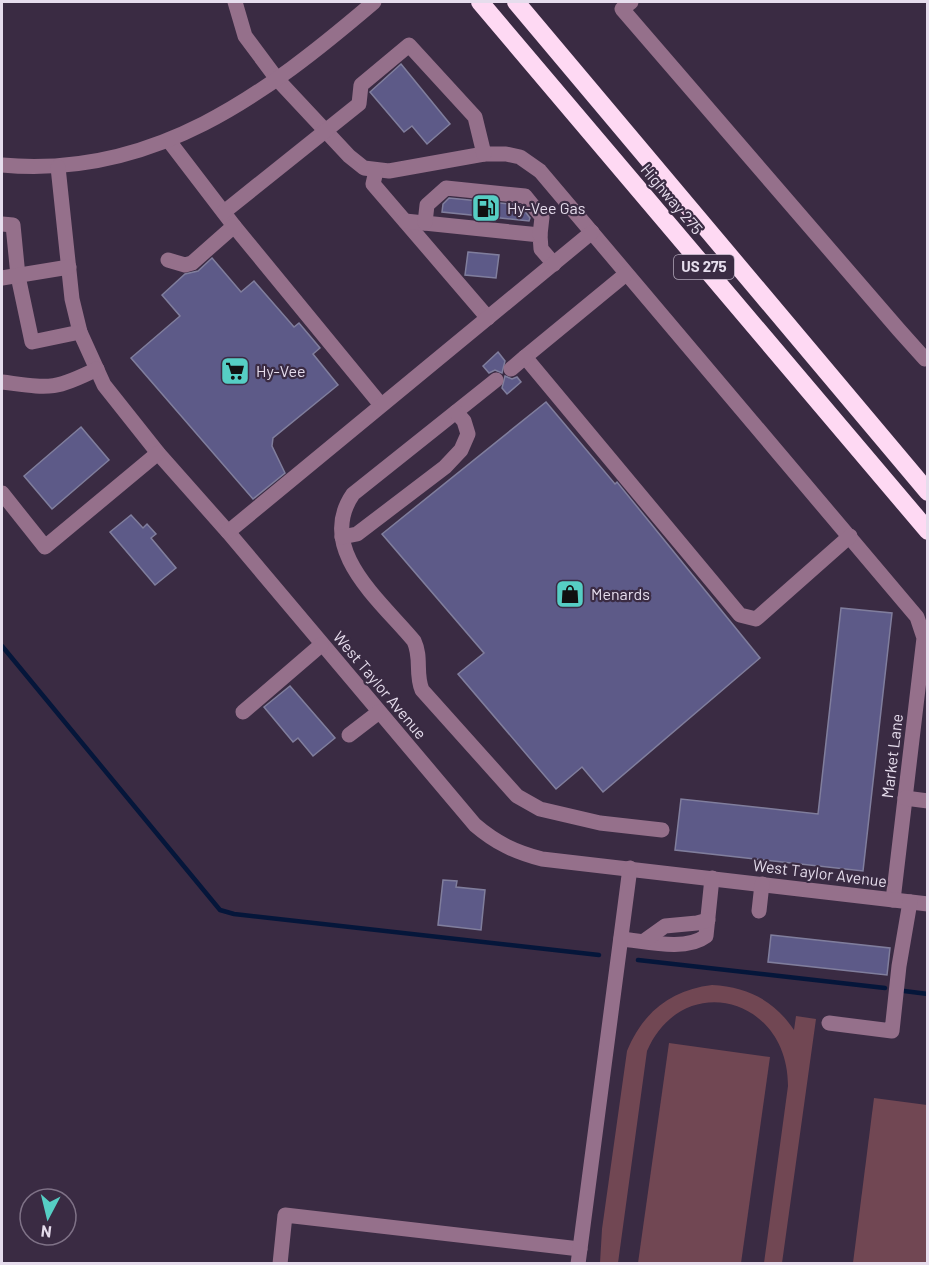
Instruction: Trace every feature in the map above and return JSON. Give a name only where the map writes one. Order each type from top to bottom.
[{"type":"highway","name":"Highway 275","points":[[480,2],[927,531]]},
{"type":"highway","name":"Highway 275","points":[[516,2],[927,492]]},
{"type":"street","points":[[235,2],[245,36],[277,79],[349,156],[364,168],[376,171],[416,168],[484,154],[520,157],[540,171],[850,536],[756,619],[745,618],[673,537],[525,357]]},
{"type":"street","points":[[2,165],[58,167],[120,157],[170,141],[200,127],[277,79],[374,2]]},
{"type":"street","points":[[631,2],[622,9],[899,330],[925,359],[927,357]]},
{"type":"street","points":[[224,212],[359,104],[361,85],[410,45],[475,117],[484,154]]},
{"type":"street","points":[[170,141],[234,226],[381,405]]},
{"type":"street","name":"West Taylor Avenue","points":[[58,167],[72,299],[80,332],[104,385],[158,453],[228,532],[475,825],[494,841],[515,852],[542,859],[927,904]]},
{"type":"street","points":[[376,171],[373,184],[488,318]]},
{"type":"street","points":[[425,223],[427,205],[446,188],[525,196],[542,217],[540,235],[542,249],[554,264]]},
{"type":"street","points":[[405,221],[540,235]]},
{"type":"street","points":[[2,224],[13,225],[18,276],[32,342],[80,332]]},
{"type":"street","points":[[168,260],[185,265],[192,263],[234,226]]},
{"type":"street","points":[[228,532],[592,232]]},
{"type":"street","points":[[2,279],[69,267]]},
{"type":"street","points":[[511,369],[627,274]]},
{"type":"street","points":[[2,382],[51,388],[66,384],[97,369]]},
{"type":"street","points":[[496,380],[353,494],[345,505],[340,525],[348,563],[414,641],[420,652],[417,677],[422,690],[517,796],[540,809],[590,821],[662,830]]},
{"type":"street","points":[[342,537],[357,534],[457,456],[468,434],[464,421],[456,412]]},
{"type":"street","points":[[2,493],[45,547],[158,453]]},
{"type":"street","name":"Market Lane","points":[[850,536],[917,617],[924,638],[893,900]]},
{"type":"street","points":[[243,712],[321,645]]},
{"type":"street","points":[[349,735],[379,712]]},
{"type":"street","points":[[905,798],[927,801]]},
{"type":"street","points":[[280,1263],[285,1215],[579,1256],[630,868]]},
{"type":"street","points":[[621,939],[665,944],[700,940],[706,936],[712,878]]},
{"type":"street","points":[[759,911],[762,885]]},
{"type":"street","points":[[829,1023],[892,1031],[910,902]]},
{"type":"shaded area","points":[[712,985],[737,989],[759,997],[778,1011],[794,1030],[796,1016],[816,1019],[782,1263],[764,1263],[788,1086],[783,1055],[771,1031],[753,1014],[731,1004],[707,1003],[684,1010],[663,1026],[647,1051],[618,1263],[600,1263],[602,1229],[627,1051],[641,1025],[660,1005],[684,992]]},
{"type":"shaded area","points":[[669,1043],[770,1057],[741,1263],[638,1263]]},
{"type":"shaded area","points":[[874,1098],[927,1105],[927,1263],[853,1263]]},
{"type":"building","points":[[401,64],[450,124],[427,144],[412,126],[404,132],[370,92]]},
{"type":"building","points":[[449,198],[520,205],[530,218],[529,221],[442,212],[443,204]]},
{"type":"building","points":[[468,252],[499,255],[496,278],[465,275]]},
{"type":"building","name":"Hy-Vee","points":[[212,258],[241,292],[254,281],[294,327],[299,323],[320,348],[313,354],[338,385],[273,438],[272,446],[285,473],[253,499],[131,358],[180,316],[162,295],[185,274],[198,271]]},
{"type":"building","points":[[498,352],[505,361],[502,373],[495,370],[489,373],[483,366]]},
{"type":"building","points":[[505,376],[512,379],[517,377],[521,382],[507,394],[502,388]]},
{"type":"building","name":"Menards","points":[[546,402],[615,484],[617,482],[760,658],[603,792],[582,767],[556,789],[458,674],[484,653],[382,534]]},
{"type":"building","points":[[81,427],[109,460],[52,509],[24,476]]},
{"type":"building","points":[[131,515],[143,528],[147,524],[156,534],[151,538],[176,568],[155,585],[110,532]]},
{"type":"building","points":[[841,608],[892,613],[863,871],[675,850],[681,799],[818,814]]},
{"type":"building","points":[[290,686],[335,738],[313,756],[298,738],[293,742],[264,707]]},
{"type":"building","points":[[443,880],[457,881],[456,887],[485,890],[481,930],[438,925]]},
{"type":"building","points":[[771,935],[890,948],[887,975],[768,962]]},
{"type":"waterway","points":[[2,646],[220,910],[234,914],[599,955]]},
{"type":"waterway","points":[[638,960],[885,988]]},
{"type":"waterway","points":[[904,991],[928,994]]},
{"type":"place","name":"Hy-Vee Gas","points":[[486,208]]},
{"type":"place","name":"Hy-Vee","points":[[235,371]]},
{"type":"place","name":"Menards","points":[[570,594]]}]
